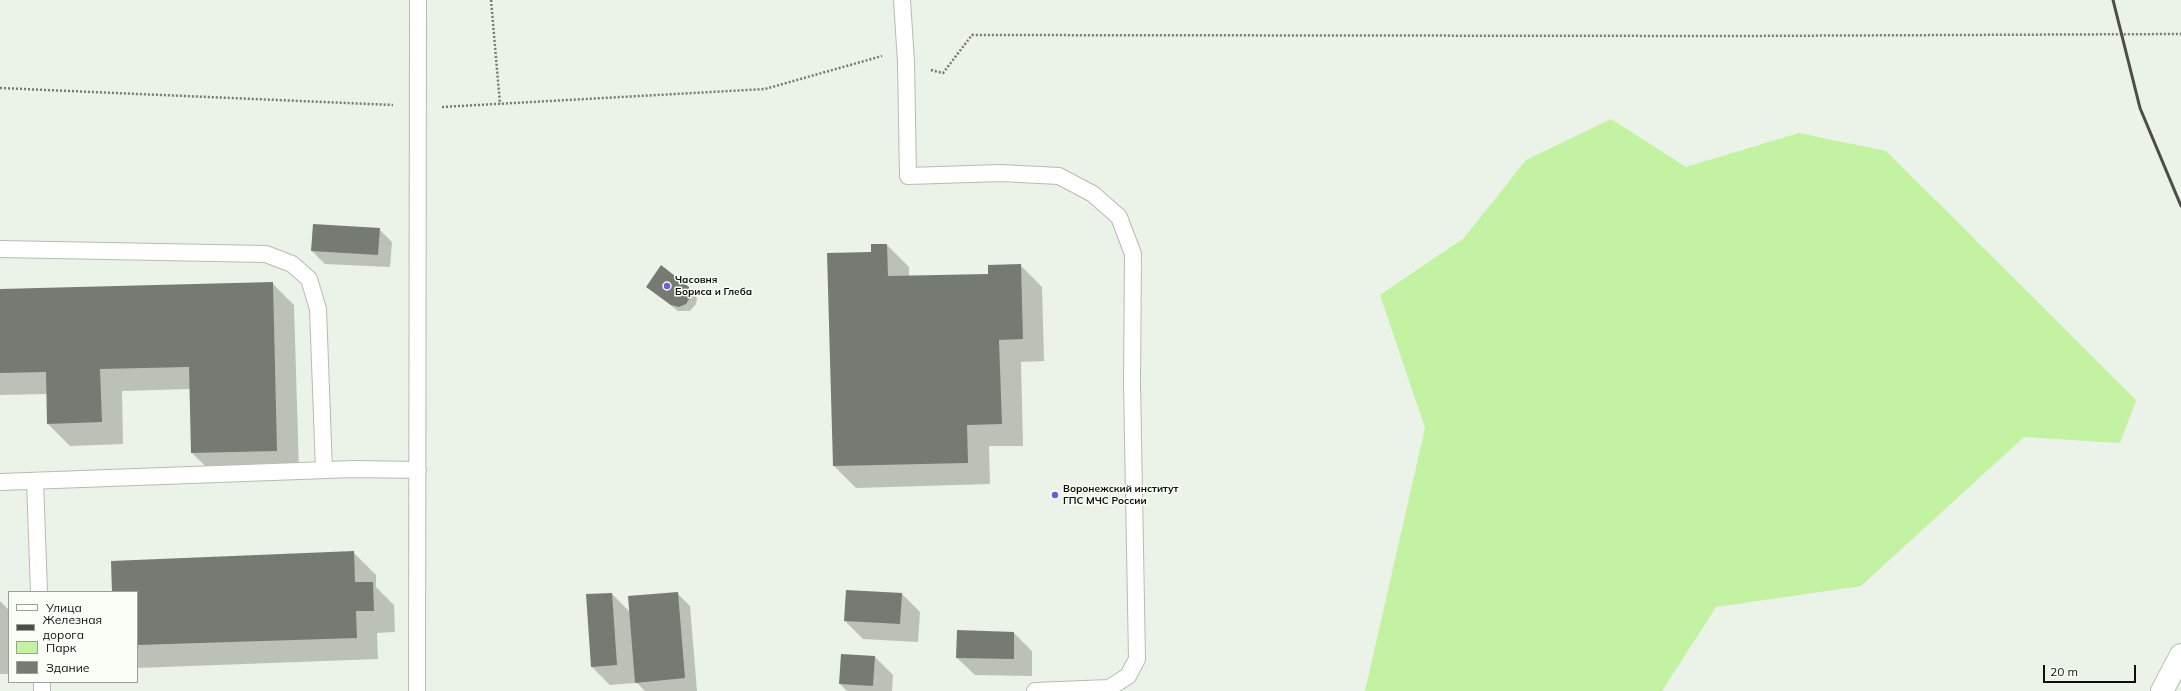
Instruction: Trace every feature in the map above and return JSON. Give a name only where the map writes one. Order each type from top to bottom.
[{"type":"street","points":[[2162,691],[2181,655]]},
{"type":"lane","points":[[417,691],[418,0]]},
{"type":"lane","points":[[902,0],[906,62],[908,176],[1001,173],[1059,176],[1093,194],[1119,217],[1133,254],[1132,383],[1137,659],[1128,676],[1108,688],[1035,691]]},
{"type":"lane","points":[[0,249],[266,254],[292,264],[309,279],[318,309],[324,470]]},
{"type":"lane","points":[[0,482],[324,470],[418,470]]},
{"type":"lane","points":[[35,481],[39,591]]},
{"type":"path","points":[[491,0],[500,104]]},
{"type":"path","points":[[0,88],[446,107],[765,89],[880,55],[942,73],[972,35],[1750,36],[2181,34]]},
{"type":"green space","points":[[1611,119],[1686,167],[1799,133],[1886,151],[2136,400],[2120,443],[2024,437],[1861,586],[1716,607],[1662,691],[1365,691],[1425,428],[1380,295],[1464,238],[1526,160]]},
{"type":"building","points":[[313,224],[380,228],[378,255],[311,251]]},
{"type":"building","points":[[871,244],[887,244],[888,276],[988,274],[988,265],[1021,264],[1023,339],[999,340],[1002,424],[967,425],[968,463],[833,466],[827,253],[871,252]]},
{"type":"building","name":"Часовня Бориса и Глеба","points":[[661,265],[689,287],[690,298],[686,304],[679,307],[671,305],[646,287]]},
{"type":"building","points":[[273,282],[277,451],[191,453],[189,367],[100,369],[102,422],[47,424],[46,372],[0,373],[0,289]]},
{"type":"building","points":[[354,551],[355,582],[373,582],[374,611],[356,611],[357,638],[138,645],[138,591],[112,591],[111,561]]},
{"type":"building","points":[[846,590],[902,593],[900,624],[844,621]]},
{"type":"building","points":[[678,592],[685,678],[635,683],[628,596]]},
{"type":"building","points":[[612,593],[617,665],[591,667],[586,594]]},
{"type":"building","points":[[957,630],[1014,632],[1014,659],[956,658]]},
{"type":"building","points":[[841,654],[875,656],[873,686],[839,684]]},
{"type":"railway","points":[[2113,0],[2140,108],[2181,206]]},
{"type":"place","name":"Часовня Бориса и Глеба","points":[[667,286]]},
{"type":"place","name":"Воронежский институт ГПС МЧС России","points":[[1055,495]]}]
